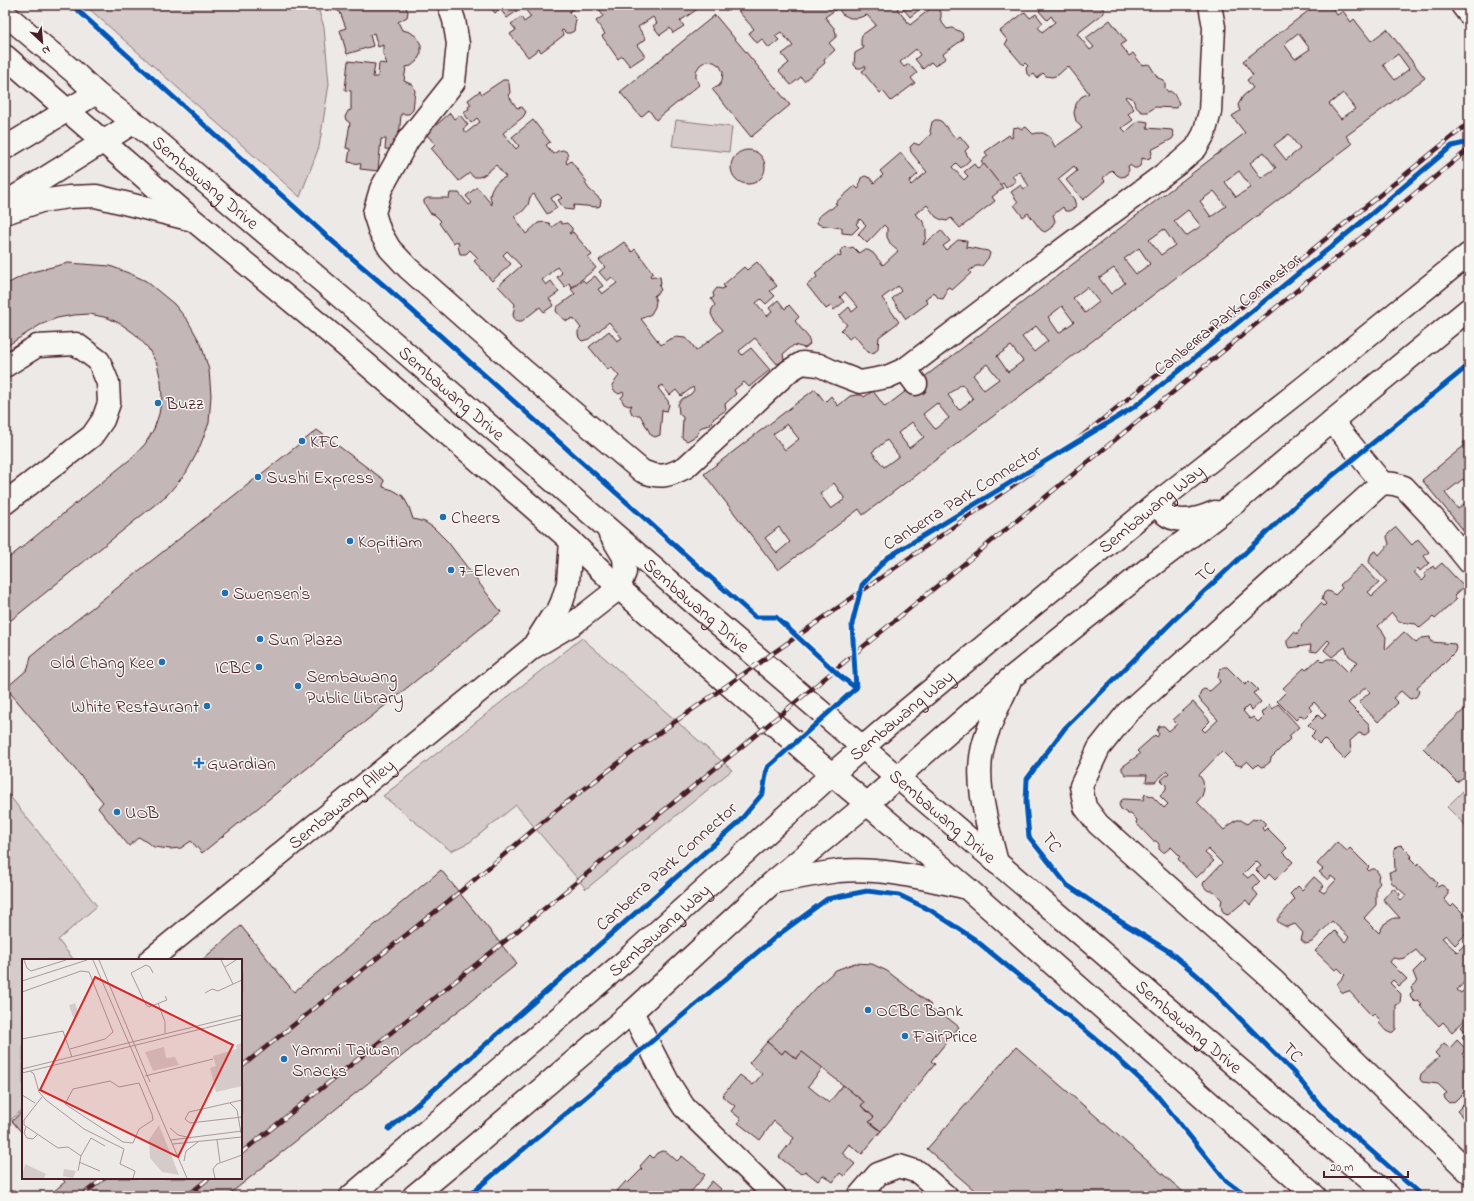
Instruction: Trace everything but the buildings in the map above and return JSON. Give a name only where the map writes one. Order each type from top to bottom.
[{"type":"main road","points":[[449,5],[454,20],[458,44],[454,82],[408,140],[381,189],[374,213],[380,232],[390,249],[408,268],[522,369],[642,471],[653,476],[670,475],[686,467],[789,371],[802,363],[819,365],[860,382],[887,377],[910,377],[1062,250],[1184,170],[1204,134],[1210,112],[1214,27],[1210,5]]},
{"type":"main road","points":[[1462,5],[1469,14]]},
{"type":"main road","name":"Sembawang Drive","points":[[5,14],[74,72],[96,93],[150,135],[357,311],[997,863],[1389,1196]]},
{"type":"main road","name":"Sembawang Drive","points":[[5,56],[66,111],[192,219],[341,342],[571,541],[619,588],[831,775],[968,889],[1315,1196]]},
{"type":"main road","points":[[5,148],[96,93]]},
{"type":"main road","points":[[5,203],[133,123]]},
{"type":"main road","points":[[5,213],[42,201],[69,197],[96,196],[192,219]]},
{"type":"main road","name":"Sembawang Way","points":[[351,1196],[625,961],[831,775],[863,748],[1158,502],[1303,388],[1469,254]]},
{"type":"main road","points":[[414,1196],[632,1012],[774,882],[867,804],[1012,677],[1154,564],[1236,502],[1469,309]]},
{"type":"main road","points":[[5,366],[37,346],[76,344],[99,361],[108,383],[109,403],[103,420],[92,436],[5,503]]},
{"type":"main road","points":[[1332,421],[1382,483],[1404,487],[1435,520],[1469,562]]},
{"type":"main road","points":[[1382,483],[1127,713],[1099,748],[1081,786],[1085,807],[1098,824],[1274,981],[1469,1172]]},
{"type":"main road","points":[[1158,502],[1163,513],[1174,518],[1188,520],[1202,517],[1236,502]]},
{"type":"main road","points":[[606,526],[624,557],[626,572],[619,588]]},
{"type":"main road","name":"Sembawang Alley","points":[[532,648],[551,618],[557,613],[562,602],[568,583],[571,541]]},
{"type":"main road","name":"Sembawang Alley","points":[[151,959],[532,648],[573,624],[619,588]]},
{"type":"main road","points":[[997,863],[987,820],[980,774],[984,744],[991,724],[1012,677]]},
{"type":"main road","points":[[774,882],[839,871],[869,871],[904,874],[968,889]]},
{"type":"main road","points":[[632,1012],[668,1082],[684,1108],[775,1196]]},
{"type":"main road","points":[[859,1196],[878,1174],[899,1166],[918,1172],[946,1196]]},
{"type":"shaded area","points":[[85,5],[317,5],[324,27],[329,84],[319,147],[300,197]]},
{"type":"shaded area","points":[[676,120],[732,127],[729,152],[672,146]]},
{"type":"shaded area","points":[[582,638],[732,770],[586,889],[516,805],[470,842],[451,851],[383,796]]},
{"type":"shaded area","points":[[1469,785],[1469,829],[1447,807]]},
{"type":"shaded area","points":[[5,790],[97,906],[58,940],[73,959],[22,959],[22,1110],[5,1125]]},
{"type":"railway","points":[[242,1066],[461,891],[558,809],[646,742],[1072,444],[1469,123]]},
{"type":"railway","points":[[242,1152],[494,950],[1469,149]]},
{"type":"railway","points":[[81,1196],[103,1179]]},
{"type":"railway","points":[[187,1196],[208,1179]]},
{"type":"cycle path","points":[[72,5],[331,240],[387,288],[755,617],[776,617],[840,676],[856,688]]},
{"type":"cycle path","name":"Canberra Park Connector","points":[[856,688],[852,624],[862,585],[887,558],[1134,407],[1364,220],[1452,146],[1469,142]]},
{"type":"cycle path","name":"TC","points":[[1422,1196],[1321,1106],[1294,1073],[1199,977],[1170,952],[1123,923],[1067,885],[1029,837],[1026,802],[1027,779],[1065,728],[1174,620],[1296,505],[1469,365]]},
{"type":"cycle path","name":"Canberra Park Connector","points":[[389,1129],[738,823],[763,793],[767,768],[856,688]]},
{"type":"cycle path","points":[[468,1196],[778,935],[827,899],[867,891],[899,895],[930,910],[973,938],[1102,1044],[1155,1093],[1226,1181],[1246,1196]]},
{"type":"place","name":"Buzz","points":[[158,403]]},
{"type":"place","name":"KFC","points":[[302,441]]},
{"type":"place","name":"Sushi Express","points":[[258,477]]},
{"type":"place","name":"Cheers","points":[[443,517]]},
{"type":"place","name":"Kopitiam","points":[[350,541]]},
{"type":"place","name":"7-Eleven","points":[[451,570]]},
{"type":"place","name":"Swensen's","points":[[225,593]]},
{"type":"place","name":"Sun Plaza","points":[[260,639]]},
{"type":"place","name":"Old Chang Kee","points":[[162,662]]},
{"type":"place","name":"ICBC","points":[[259,667]]},
{"type":"place","name":"Sembawang Public Library","points":[[298,686]]},
{"type":"place","name":"White Restaurant","points":[[207,706]]},
{"type":"place","name":"Guardian","points":[[199,763]]},
{"type":"place","name":"UOB","points":[[117,812]]},
{"type":"place","name":"OCBC Bank","points":[[868,1010]]},
{"type":"place","name":"FairPrice","points":[[905,1036]]},
{"type":"place","name":"Yammi Taiwan Snacks","points":[[284,1059]]}]
